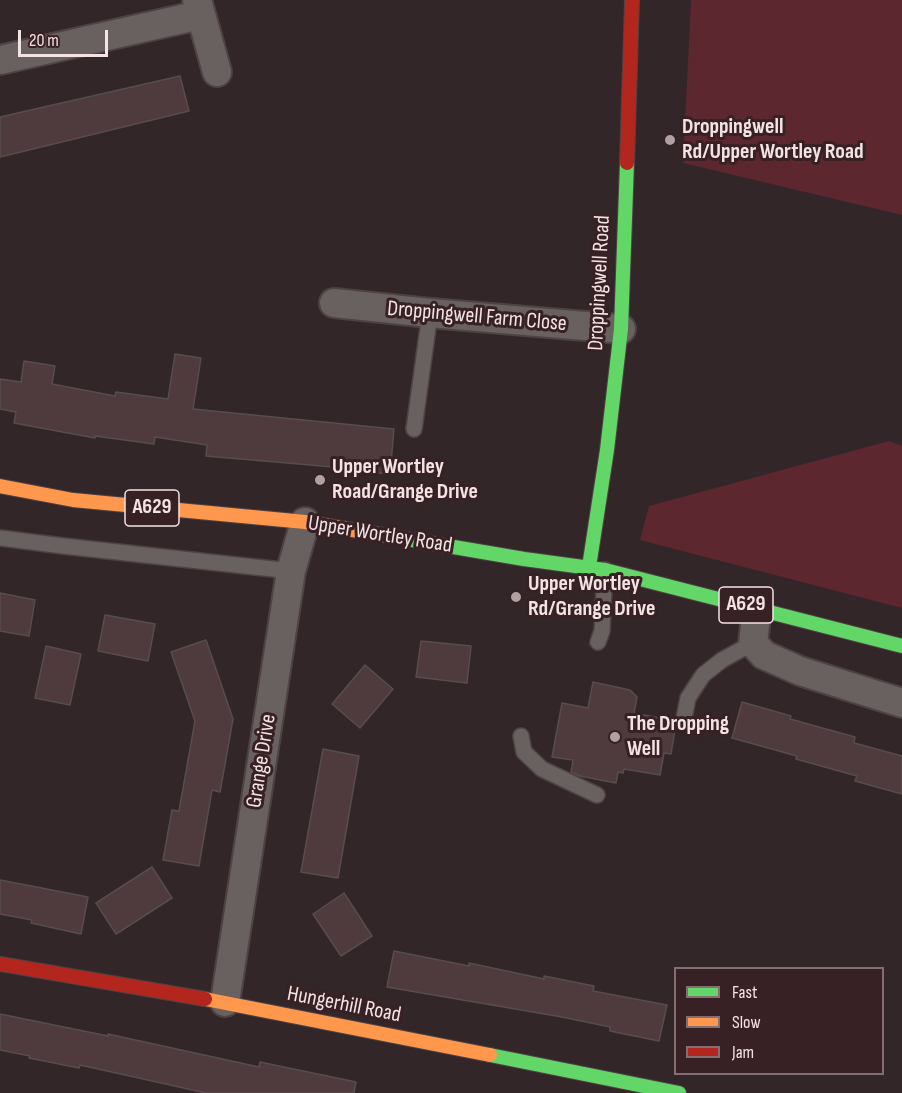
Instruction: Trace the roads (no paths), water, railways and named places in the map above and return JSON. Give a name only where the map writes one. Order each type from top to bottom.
[{"type":"street","name":"Droppingwell Road","points":[[589,567],[607,450],[621,329],[632,0]]},
{"type":"street","points":[[0,60],[199,8],[217,72]]},
{"type":"street","name":"Droppingwell Farm Close","points":[[334,303],[621,329]]},
{"type":"street","name":"Upper Wortley Road","points":[[0,486],[73,500],[305,522],[524,559],[589,567],[902,646]]},
{"type":"street","name":"Grange Drive","points":[[225,1002],[291,571],[305,522]]},
{"type":"street","points":[[757,608],[753,644],[764,655],[800,671],[902,703]]},
{"type":"street","name":"Hungerhill Road","points":[[0,964],[225,1002],[679,1093]]},
{"type":"lane","points":[[414,429],[430,313]]},
{"type":"lane","points":[[0,538],[291,571]]},
{"type":"lane","points":[[598,642],[602,631],[605,570]]},
{"type":"lane","points":[[684,718],[688,698],[703,675],[722,660],[753,644]]},
{"type":"lane","points":[[522,736],[524,752],[542,769],[597,795]]},
{"type":"place","name":"Droppingwell Rd/Upper Wortley Road","points":[[670,140]]},
{"type":"place","name":"Upper Wortley Road/Grange Drive","points":[[320,480]]},
{"type":"place","name":"Upper Wortley Rd/Grange Drive","points":[[516,597]]},
{"type":"place","name":"The Dropping Well","points":[[615,737]]}]
